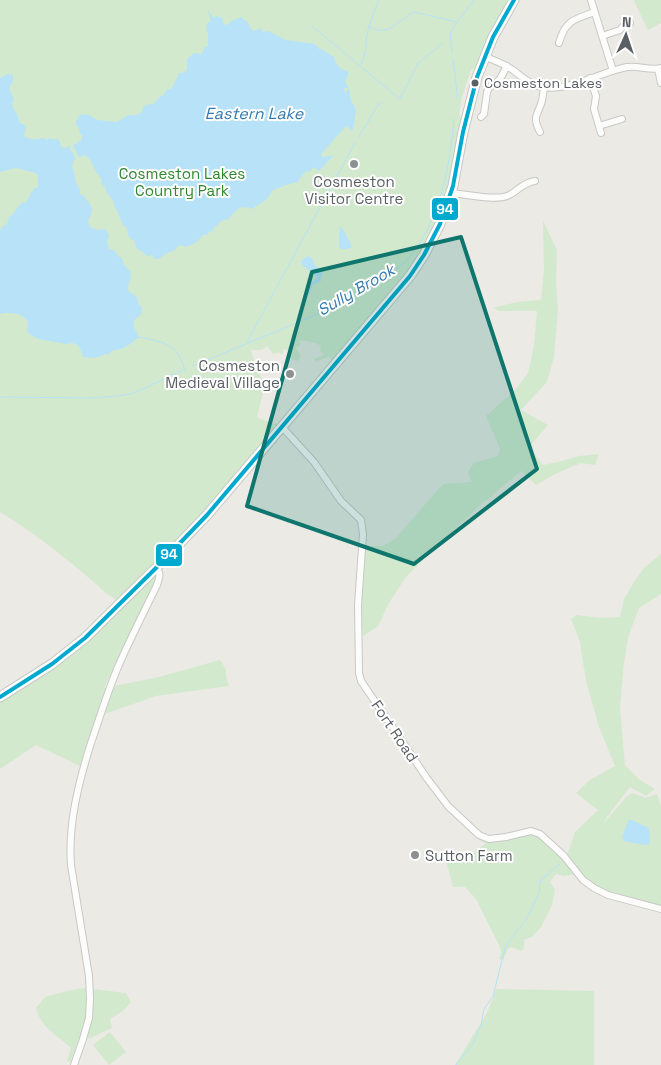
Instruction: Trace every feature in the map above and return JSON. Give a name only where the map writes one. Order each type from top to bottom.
[{"type":"main road","points":[[0,697],[72,649],[156,568],[207,515],[414,270],[437,231],[451,193],[468,110],[477,77],[498,28],[514,0]]},
{"type":"street","points":[[591,0],[613,71]]},
{"type":"street","points":[[559,43],[563,30],[573,19],[595,12]]},
{"type":"street","points":[[602,36],[620,30],[624,25],[630,24]]},
{"type":"street","points":[[485,56],[507,66],[531,83],[544,88],[557,88],[627,67],[659,69],[661,83]]},
{"type":"street","points":[[481,117],[484,114],[489,88],[500,79],[507,66]]},
{"type":"street","points":[[590,78],[596,96],[594,109],[601,133]]},
{"type":"street","points":[[540,132],[535,117],[541,104],[544,88]]},
{"type":"street","points":[[598,126],[622,120]]},
{"type":"street","points":[[451,193],[501,198],[511,194],[525,184],[535,182]]},
{"type":"street","name":"Fort Road","points":[[282,427],[314,462],[341,501],[361,520],[363,534],[358,605],[361,681],[448,806],[478,835],[488,839],[531,831],[540,834],[564,856],[583,880],[594,888],[608,894],[661,909]]},
{"type":"street","points":[[74,1065],[89,1018],[90,998],[89,976],[71,866],[72,819],[84,765],[101,713],[118,668],[157,585],[160,576],[156,568]]},
{"type":"highlighted area","points":[[461,237],[537,469],[414,564],[247,506],[312,272]]},
{"type":"green space","name":"Cosmeston Lakes Country Park","points":[[0,0],[511,0],[477,67],[471,70],[462,97],[459,114],[462,122],[457,152],[443,210],[413,268],[332,363],[329,356],[316,362],[314,359],[324,354],[320,351],[321,346],[313,342],[300,340],[300,345],[296,348],[300,354],[298,361],[289,357],[287,355],[288,351],[284,349],[282,355],[280,353],[273,354],[267,346],[262,350],[251,350],[256,368],[265,385],[257,417],[279,425],[186,533],[183,533],[117,600],[107,594],[42,540],[0,512]]},
{"type":"green space","points":[[635,0],[661,0],[661,23],[648,30]]},
{"type":"green space","points":[[543,221],[557,250],[556,282],[558,310],[554,357],[547,382],[521,410],[548,425],[529,447],[543,465],[579,456],[599,454],[595,465],[581,463],[555,474],[536,485],[521,471],[433,549],[406,577],[389,603],[378,626],[363,636],[360,603],[364,546],[383,546],[395,539],[443,484],[472,482],[468,472],[474,463],[498,456],[500,449],[486,416],[515,390],[528,373],[534,345],[537,311],[500,311],[493,308],[517,302],[541,300],[544,271]]},
{"type":"green space","points":[[661,554],[661,594],[639,608],[628,637],[620,707],[625,765],[640,780],[655,789],[646,796],[630,787],[603,824],[627,796],[632,793],[646,798],[657,794],[661,806],[661,906],[617,895],[601,888],[586,878],[567,856],[575,832],[598,810],[576,793],[590,780],[615,766],[599,727],[586,681],[580,642],[571,619],[576,615],[601,618],[620,617],[624,599],[634,582],[643,569]]},
{"type":"green space","points":[[153,575],[156,575],[157,578],[104,688],[159,677],[220,660],[226,669],[229,686],[156,696],[105,714],[86,770],[36,745],[0,769],[0,700],[73,654],[131,599]]},
{"type":"green space","points":[[466,828],[488,842],[511,839],[532,833],[539,836],[576,874],[564,876],[556,874],[550,882],[555,890],[552,905],[541,927],[533,936],[524,940],[522,951],[511,947],[508,949],[503,960],[499,959],[500,947],[476,899],[465,887],[453,887],[447,864],[449,855],[456,852],[469,857],[486,843],[478,839]]},
{"type":"green space","points":[[84,988],[126,993],[131,1002],[123,1011],[110,1019],[112,1028],[88,1039],[85,1023],[70,1062],[67,1061],[71,1048],[50,1031],[38,1015],[36,1008],[45,997]]},
{"type":"green space","points":[[496,989],[594,991],[594,1065],[455,1065],[488,1011]]},
{"type":"green space","points":[[110,1032],[126,1052],[109,1065],[93,1045]]},
{"type":"water","name":"Eastern Lake","points":[[208,11],[213,18],[217,16],[223,19],[225,25],[242,17],[247,21],[252,30],[255,31],[260,28],[263,32],[268,31],[286,40],[315,44],[319,49],[334,57],[339,67],[345,71],[347,70],[349,74],[345,82],[349,88],[344,88],[345,93],[349,89],[351,100],[356,110],[353,130],[349,130],[350,128],[346,126],[322,153],[323,158],[333,156],[318,172],[313,167],[310,172],[306,171],[298,182],[273,190],[266,200],[253,209],[239,208],[229,219],[221,221],[214,227],[213,231],[203,235],[193,244],[179,245],[174,251],[154,259],[153,255],[147,256],[137,248],[134,240],[128,235],[113,200],[101,183],[102,180],[91,161],[86,155],[79,157],[73,146],[82,139],[76,121],[80,115],[85,114],[97,120],[117,122],[129,115],[137,115],[142,112],[146,105],[153,104],[163,96],[168,89],[172,88],[178,73],[183,73],[187,70],[187,59],[194,53],[202,54],[205,46],[208,46],[206,27],[210,17]]},
{"type":"water","points":[[7,74],[13,75],[10,90],[14,100],[12,102],[13,108],[20,123],[25,125],[24,136],[32,139],[56,139],[59,140],[61,147],[69,146],[76,159],[72,167],[80,194],[90,204],[92,210],[88,221],[90,227],[97,230],[105,229],[109,235],[107,243],[109,249],[114,250],[122,258],[124,265],[130,271],[131,280],[129,281],[128,289],[136,296],[142,308],[141,315],[134,323],[134,328],[139,337],[126,347],[113,350],[109,354],[100,357],[83,357],[80,348],[76,344],[38,339],[27,332],[28,323],[20,315],[12,313],[0,314],[0,231],[21,204],[23,202],[26,203],[33,189],[38,187],[36,173],[16,168],[0,172],[0,78]]},
{"type":"water","points":[[340,227],[343,229],[352,247],[348,249],[339,247]]},
{"type":"water","points":[[308,256],[312,258],[314,264],[323,274],[321,281],[312,286],[310,293],[306,295],[309,287],[317,277],[301,263]]},
{"type":"water","points":[[629,819],[649,828],[650,844],[645,845],[624,841],[622,837]]},
{"type":"waterway","points":[[361,64],[365,53],[368,30],[379,0]]},
{"type":"waterway","name":"Sully Brook","points":[[458,21],[474,0]]},
{"type":"waterway","points":[[369,26],[375,29],[387,29],[414,12],[457,22],[450,33],[452,54]]},
{"type":"waterway","points":[[312,26],[400,99],[418,63],[442,44]]},
{"type":"waterway","name":"Sully Brook","points":[[453,59],[457,98]]},
{"type":"waterway","points":[[358,138],[378,105],[382,103]]},
{"type":"waterway","name":"Sully Brook","points":[[193,366],[323,311],[390,273],[405,262],[423,238],[437,206],[447,172],[454,119]]},
{"type":"waterway","points":[[247,342],[355,143]]},
{"type":"waterway","name":"Sully Brook","points":[[0,397],[90,398],[118,396],[134,393],[185,369],[179,355],[169,345],[139,337]]},
{"type":"waterway","points":[[456,1065],[473,1044],[481,1025],[484,1009],[493,996],[506,945],[526,920],[539,893],[540,881],[560,864]]},
{"type":"transit line","name":"94","points":[[0,697],[52,664],[85,638],[156,568],[207,515],[410,276],[424,255],[440,224],[453,186],[463,132],[477,77],[493,37],[514,0]]},
{"type":"place","name":"Cosmeston Lakes","points":[[475,83]]},
{"type":"place","name":"Cosmeston Visitor Centre","points":[[354,164]]},
{"type":"place","name":"Cosmeston Medieval Village","points":[[290,374]]},
{"type":"place","name":"Sutton Farm","points":[[415,855]]}]
